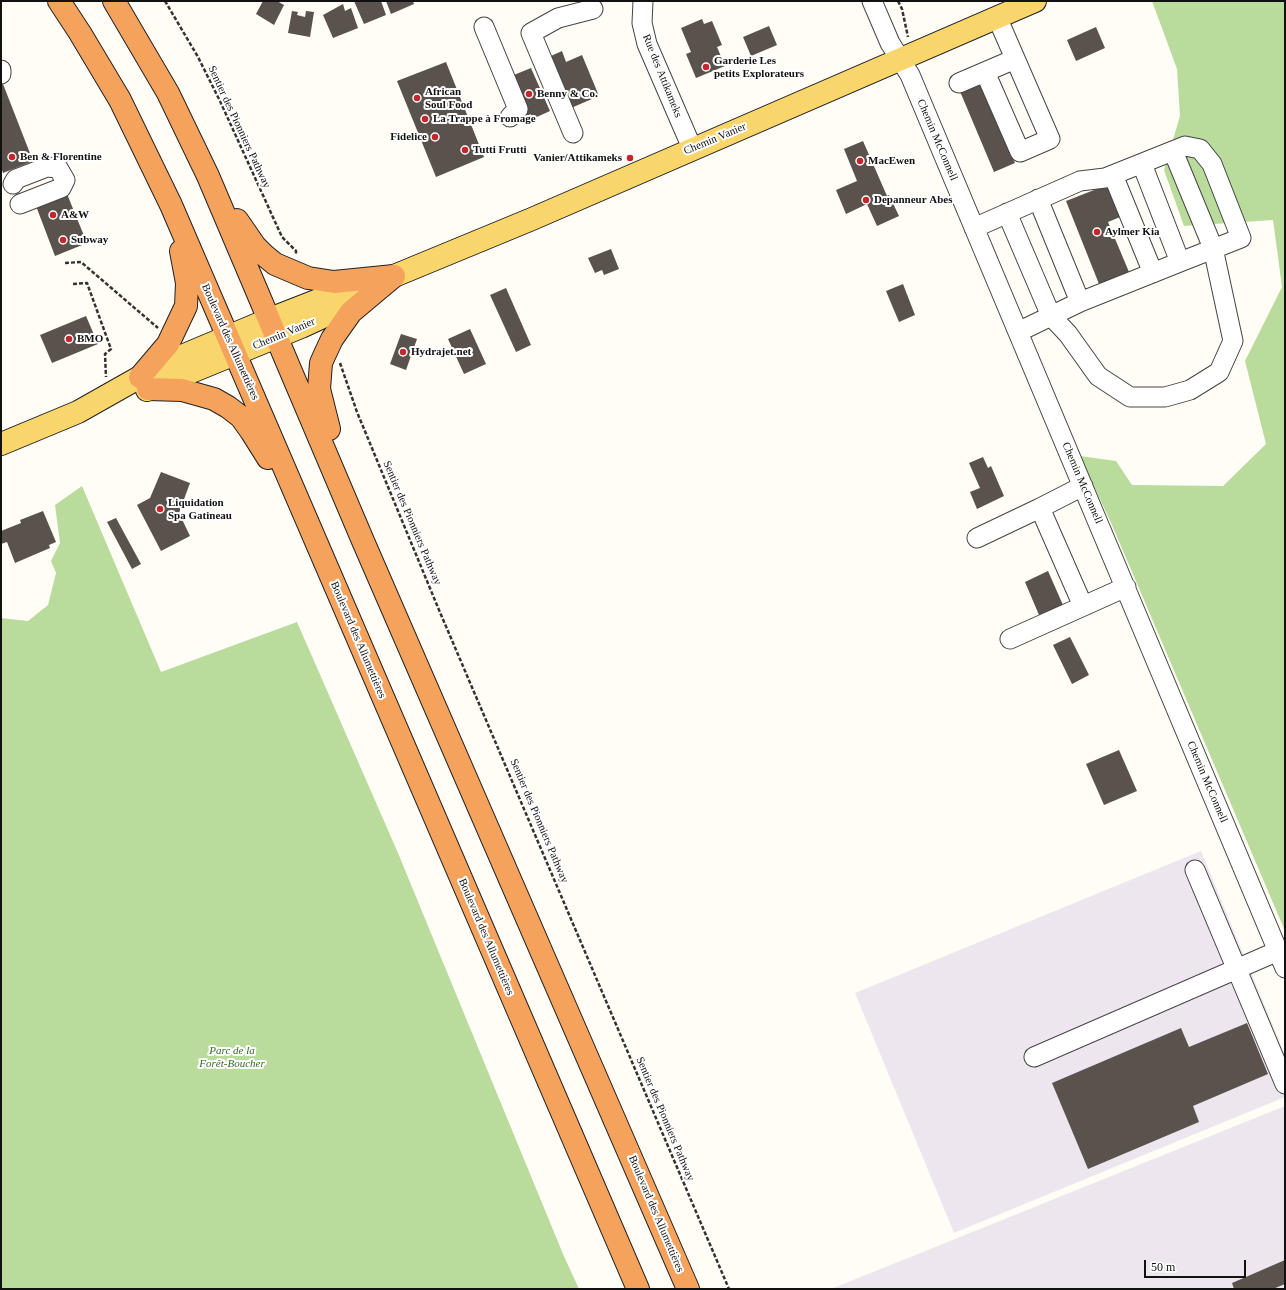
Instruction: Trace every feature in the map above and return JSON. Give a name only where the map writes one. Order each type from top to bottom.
[{"type":"highway","name":"Boulevard des Allumettières","points":[[59,1],[120,100],[171,205],[638,1289]]},
{"type":"highway","name":"Boulevard des Allumettières","points":[[114,1],[164,86],[208,176],[274,328],[363,541],[688,1289]]},
{"type":"highway","points":[[208,176],[255,246],[275,264],[308,278],[327,281],[394,276]]},
{"type":"highway","points":[[171,205],[187,283],[186,306],[170,340],[144,383],[199,394],[228,407],[241,417],[264,450],[321,553]]},
{"type":"highway","points":[[363,541],[324,411],[319,389],[320,376],[325,354],[339,327],[351,312],[394,276]]},
{"type":"main road","name":"Chemin Vanier","points":[[1,444],[144,383],[163,364],[232,346],[274,328],[339,292],[394,276],[532,219],[692,148],[1035,1]]},
{"type":"street","name":"Rue des Attikameks","points":[[643,1],[642,23],[647,44],[692,148]]},
{"type":"street","name":"Chemin McConnell","points":[[872,1],[899,60],[910,75],[1285,968]]},
{"type":"street","points":[[573,134],[531,33],[558,18],[593,9]]},
{"type":"street","points":[[985,72],[1020,152],[1050,139],[997,17]]},
{"type":"street","points":[[484,27],[518,109],[510,117]]},
{"type":"street","points":[[959,83],[1015,59]]},
{"type":"street","points":[[974,228],[1080,181],[1105,178],[1186,146],[1200,149],[1212,164],[1241,238],[1080,302],[1018,332]]},
{"type":"street","points":[[1006,214],[1051,316],[1068,334],[1098,376],[1130,397],[1165,397],[1190,390],[1219,372],[1233,341],[1213,248],[1173,151]]},
{"type":"street","points":[[1142,164],[1180,262]]},
{"type":"street","points":[[13,184],[16,178],[47,167],[58,168],[65,180],[61,188],[20,204]]},
{"type":"street","points":[[1113,175],[1153,273]]},
{"type":"street","points":[[1038,199],[1080,302]]},
{"type":"street","points":[[977,538],[1083,486]]},
{"type":"street","points":[[1040,508],[1083,606]]},
{"type":"street","points":[[1010,639],[1126,587]]},
{"type":"street","points":[[1195,870],[1285,1084]]},
{"type":"street","points":[[1034,1057],[1278,951]]},
{"type":"path","name":"Sentier des Pionniers Pathway","points":[[165,1],[204,70],[282,237],[296,251],[297,259]]},
{"type":"path","points":[[898,1],[902,9],[908,38]]},
{"type":"path","points":[[65,263],[82,262],[163,332]]},
{"type":"path","points":[[73,284],[87,282],[110,349],[105,354],[106,378]]},
{"type":"path","name":"Sentier des Pionniers Pathway","points":[[336,360],[342,364],[357,412],[439,610],[729,1289]]},
{"type":"shaded area","points":[[1201,851],[1285,1055],[1285,1097],[954,1233],[855,993]]},
{"type":"shaded area","points":[[1285,1106],[1285,1289],[831,1289]]},
{"type":"green space","points":[[1152,1],[1285,1],[1285,931],[1112,525],[1080,456],[1116,461],[1132,485],[1223,486],[1266,444],[1245,361],[1282,287],[1273,220],[1184,226],[1164,170],[1180,116],[1177,69]]},
{"type":"green space","name":"Parc de la Forêt-Boucher","points":[[82,486],[161,672],[297,622],[398,853],[563,1254],[579,1289],[1,1289],[1,618],[28,621],[48,605],[56,573],[51,561],[60,543],[55,505]]},
{"type":"building","points":[[263,1],[277,1],[284,5],[274,25],[256,14]]},
{"type":"building","points":[[354,1],[381,1],[386,15],[364,24]]},
{"type":"building","points":[[386,1],[413,1],[414,4],[391,14]]},
{"type":"building","points":[[343,4],[345,11],[351,8],[358,28],[333,38],[323,15]]},
{"type":"building","points":[[292,11],[298,12],[297,15],[305,17],[306,11],[314,12],[310,37],[288,33]]},
{"type":"building","points":[[702,19],[704,24],[712,21],[722,45],[717,47],[725,66],[696,78],[686,54],[691,52],[681,28]]},
{"type":"building","points":[[769,26],[777,45],[751,56],[743,37]]},
{"type":"building","points":[[1096,27],[1105,48],[1076,61],[1067,40]]},
{"type":"building","points":[[562,51],[566,62],[582,55],[599,96],[564,111],[547,71],[556,67],[551,56]]},
{"type":"building","points":[[446,62],[484,157],[436,177],[397,81]]},
{"type":"building","name":"Benny & Co.","points":[[531,68],[550,111],[528,121],[509,77]]},
{"type":"building","points":[[979,81],[1015,163],[994,172],[959,89]]},
{"type":"building","points":[[1,84],[3,84],[33,161],[3,173],[1,167]]},
{"type":"building","name":"Depanneur Abes","points":[[863,141],[887,196],[889,195],[899,216],[877,226],[867,204],[846,214],[836,190],[857,181],[844,149]]},
{"type":"building","points":[[1112,183],[1125,215],[1108,222],[1129,272],[1099,284],[1066,201]]},
{"type":"building","points":[[67,194],[87,243],[55,256],[36,206]]},
{"type":"building","points":[[611,249],[619,269],[604,275],[602,270],[595,273],[588,258]]},
{"type":"building","points":[[903,284],[915,315],[899,322],[886,291]]},
{"type":"building","points":[[506,288],[531,345],[516,352],[490,295]]},
{"type":"building","name":"BMO","points":[[86,316],[98,344],[52,363],[40,335]]},
{"type":"building","points":[[470,329],[486,364],[464,374],[448,339]]},
{"type":"building","name":"Hydrajet.net","points":[[401,334],[417,339],[406,370],[390,364]]},
{"type":"building","points":[[983,457],[988,468],[991,466],[1004,496],[977,509],[970,492],[980,488],[969,463]]},
{"type":"building","name":"Liquidation Spa Gatineau","points":[[161,472],[190,483],[179,513],[190,536],[161,551],[137,505],[150,498]]},
{"type":"building","points":[[43,511],[56,542],[49,545],[50,548],[15,563],[7,542],[1,544],[1,531],[21,523],[20,520]]},
{"type":"building","points":[[116,518],[141,564],[132,569],[107,522]]},
{"type":"building","points":[[1048,571],[1063,605],[1039,615],[1025,582]]},
{"type":"building","points":[[1070,637],[1089,675],[1072,684],[1053,645]]},
{"type":"building","points":[[1119,750],[1137,791],[1104,805],[1086,764]]},
{"type":"building","points":[[1247,1023],[1268,1074],[1193,1106],[1199,1122],[1088,1169],[1052,1083],[1181,1028],[1189,1047]]},
{"type":"building","points":[[1285,1260],[1285,1284],[1273,1289],[1234,1289],[1232,1283]]},
{"type":"place","name":"Garderie Les petits Explorateurs","points":[[706,67]]},
{"type":"place","name":"Benny & Co.","points":[[529,94]]},
{"type":"place","name":"African Soul Food","points":[[417,98]]},
{"type":"place","name":"La Trappe à Fromage","points":[[425,119]]},
{"type":"place","name":"Fidelice","points":[[435,137]]},
{"type":"place","name":"Tutti Frutti","points":[[465,150]]},
{"type":"place","name":"Ben & Florentine","points":[[12,157]]},
{"type":"place","name":"Vanier/Attikameks","points":[[630,158]]},
{"type":"place","name":"MacEwen","points":[[860,161]]},
{"type":"place","name":"Depanneur Abes","points":[[866,200]]},
{"type":"place","name":"A&W","points":[[53,215]]},
{"type":"place","name":"Aylmer Kia","points":[[1097,232]]},
{"type":"place","name":"Subway","points":[[63,240]]},
{"type":"place","name":"BMO","points":[[69,339]]},
{"type":"place","name":"Hydrajet.net","points":[[403,352]]},
{"type":"place","name":"Liquidation Spa Gatineau","points":[[160,509]]}]
